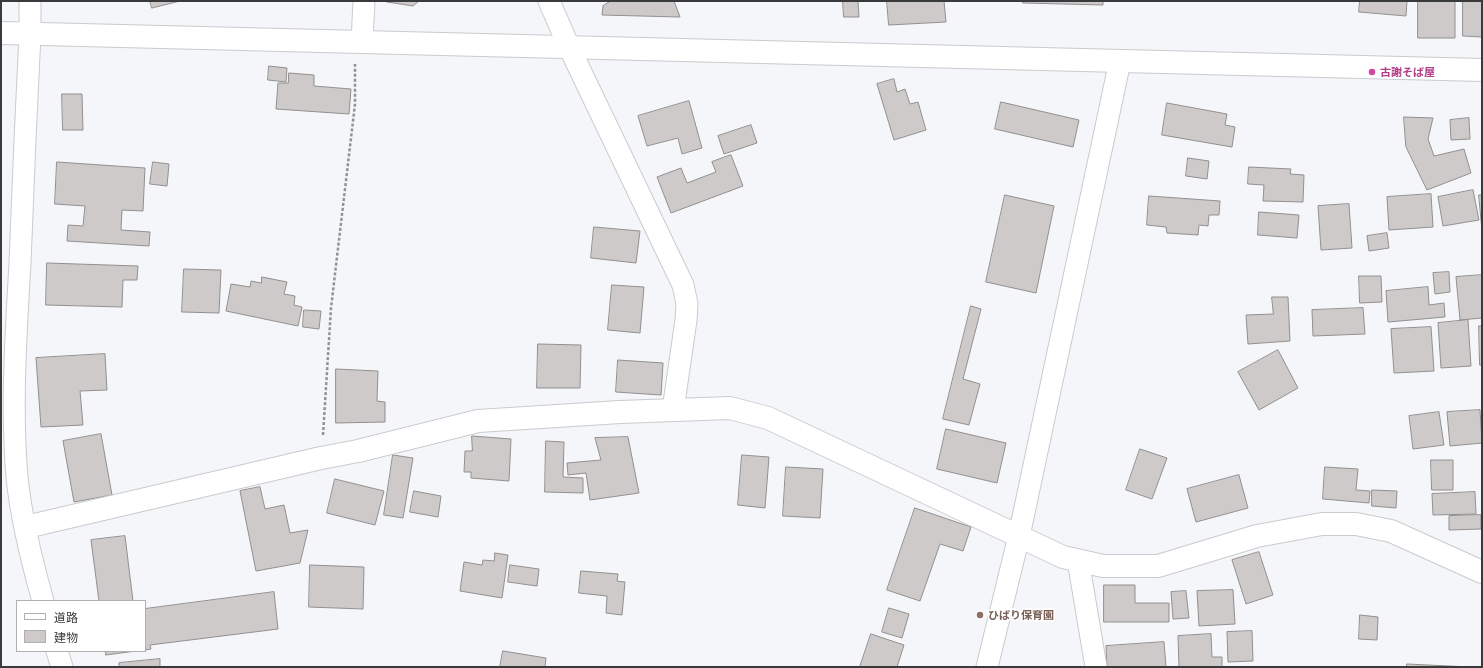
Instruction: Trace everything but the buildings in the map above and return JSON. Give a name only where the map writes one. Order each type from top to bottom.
[{"type":"street","points":[[30,1],[30,34],[15,365],[15,425],[18,478],[26,527],[43,600]]},
{"type":"street","points":[[362,42],[364,1]]},
{"type":"street","points":[[549,1],[569,48],[683,285],[687,304],[686,320],[673,410]]},
{"type":"street","points":[[1,33],[1482,70]]},
{"type":"street","points":[[987,667],[1019,536],[1120,61]]},
{"type":"street","points":[[26,527],[321,458],[358,451],[478,421],[620,412],[730,408],[768,418],[1063,557],[1103,566],[1158,566],[1257,536],[1322,524],[1356,524],[1391,531],[1482,572]]},
{"type":"street","points":[[1078,560],[1096,667]]},
{"type":"street","points":[[57,652],[62,667]]},
{"type":"path","points":[[321,458],[331,308],[355,104],[355,61],[362,42]]},
{"type":"place","name":"古謝そば屋","points":[[1372,72]]},
{"type":"place","name":"ひばり保育園","points":[[980,615]]}]
